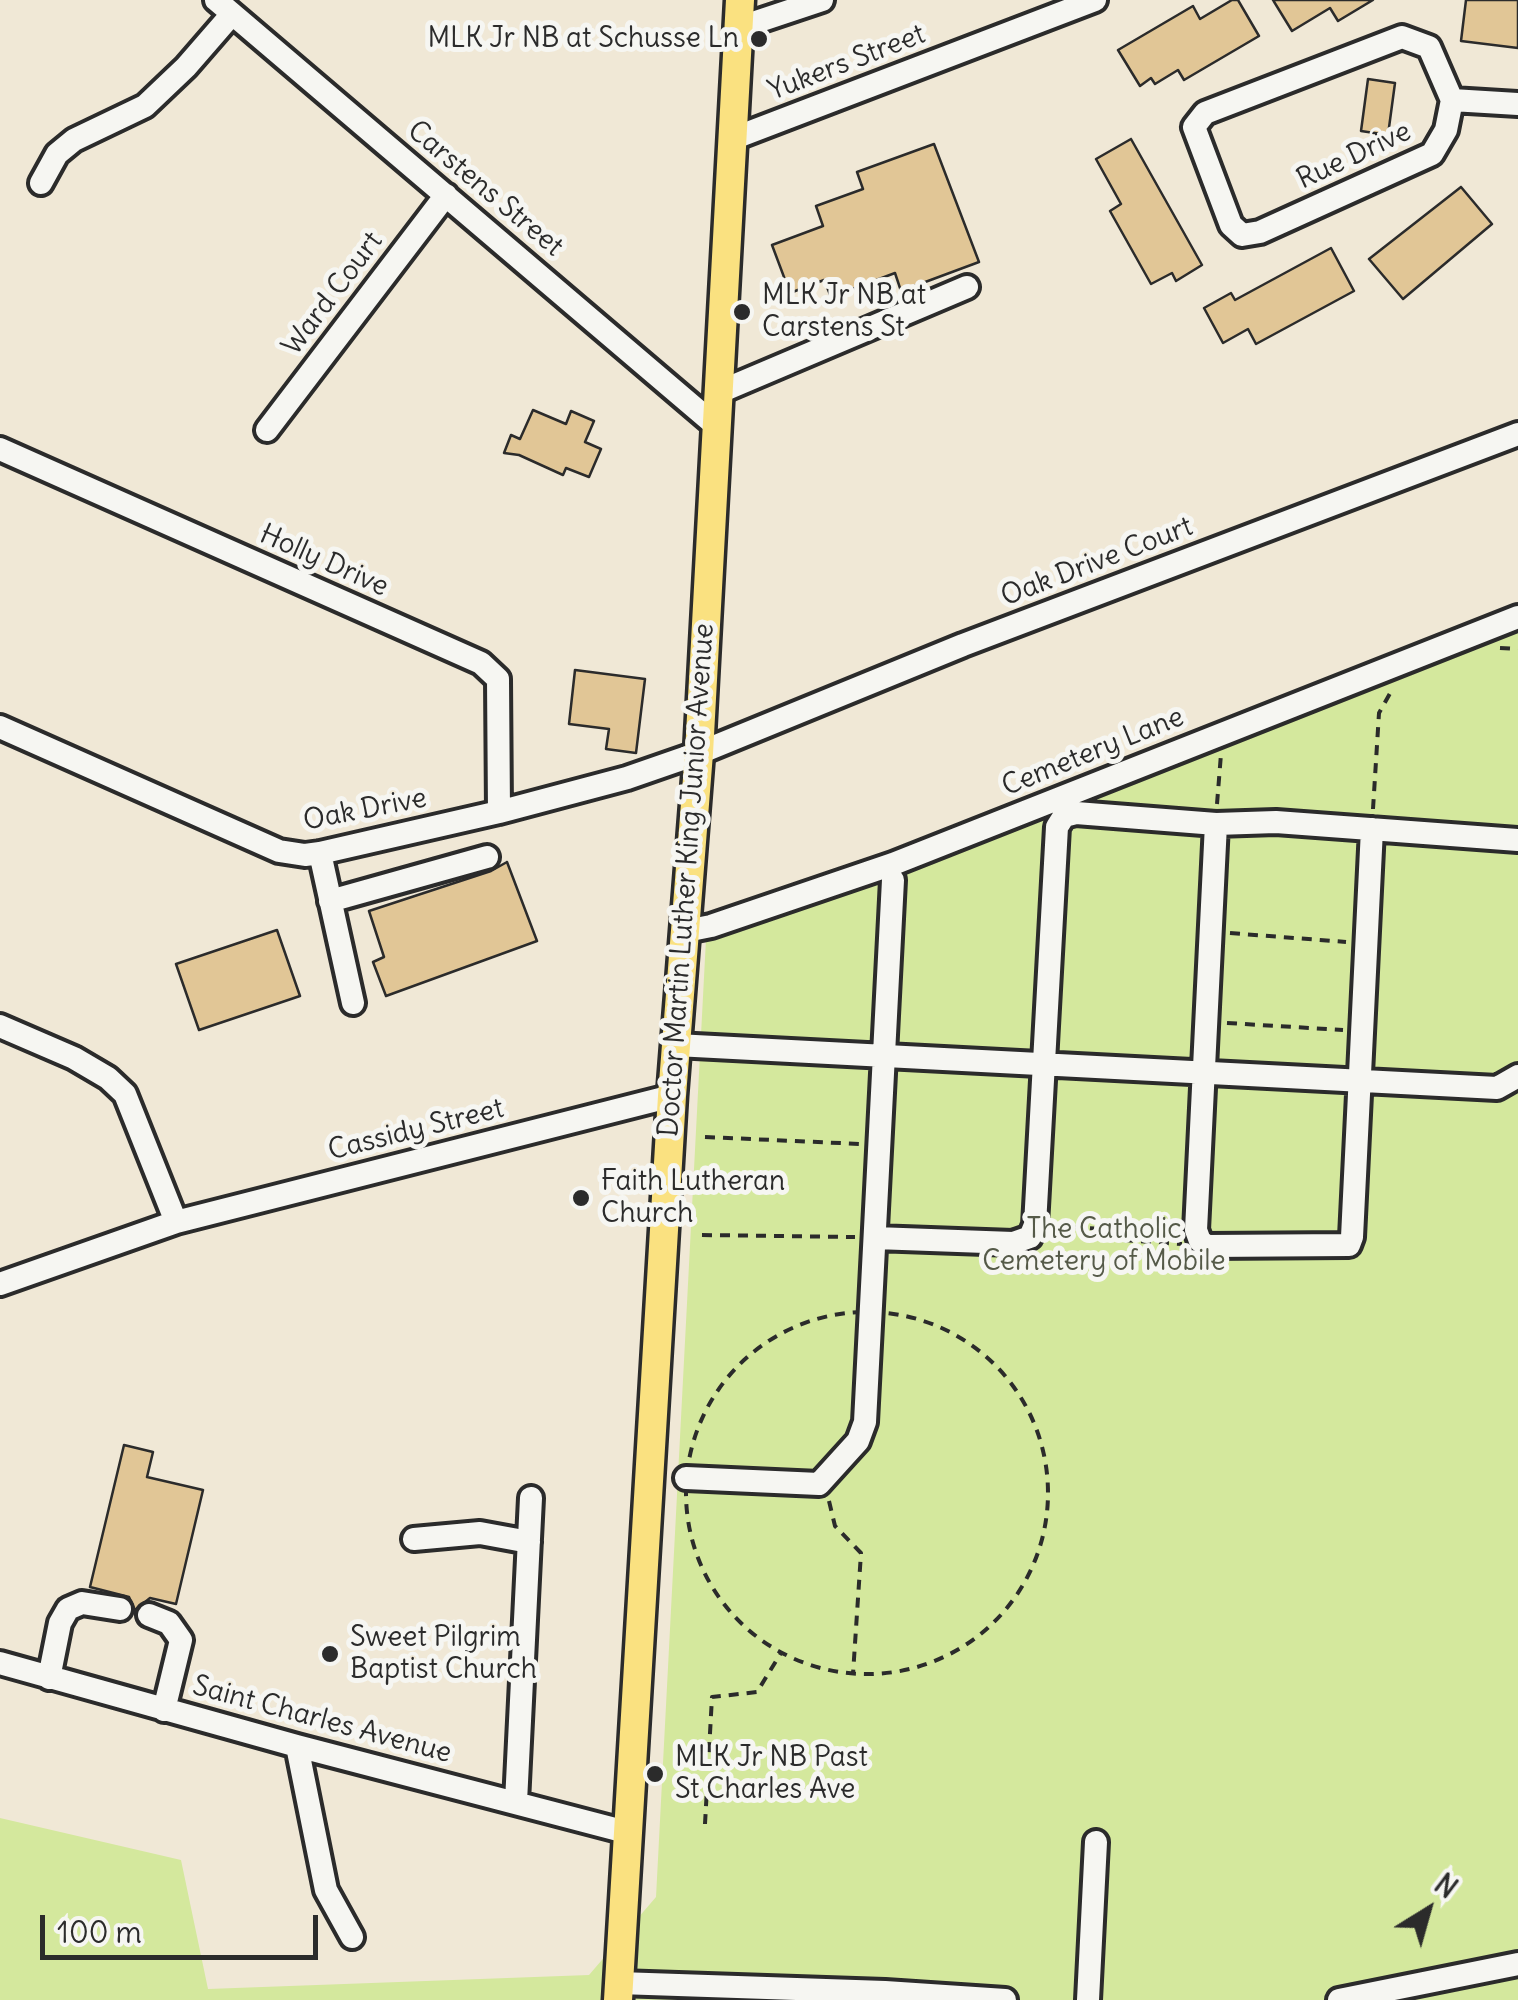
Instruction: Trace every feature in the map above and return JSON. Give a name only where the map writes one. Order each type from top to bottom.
[{"type":"main road","name":"Doctor Martin Luther King Junior Avenue","points":[[618,1992],[672,1096],[699,752],[739,14]]},
{"type":"street","points":[[739,14],[822,0]]},
{"type":"street","name":"Yukers Street","points":[[732,138],[1095,0]]},
{"type":"street","points":[[41,183],[57,154],[74,140],[145,106],[186,67],[224,7]]},
{"type":"street","name":"Carstens Street","points":[[224,7],[715,426]]},
{"type":"street","name":"Rue Drive","points":[[1402,37],[1429,46],[1452,100],[1446,130],[1432,154],[1260,232],[1242,235],[1231,225],[1194,126],[1205,112],[1402,37]]},
{"type":"street","points":[[1452,100],[1518,104]]},
{"type":"street","name":"Ward Court","points":[[267,430],[446,195]]},
{"type":"street","points":[[717,393],[967,287]]},
{"type":"street","name":"Oak Drive Court","points":[[699,752],[963,646],[1518,434]]},
{"type":"street","name":"Holly Drive","points":[[0,449],[481,664],[498,679],[499,812]]},
{"type":"street","name":"Cemetery Lane","points":[[686,931],[892,864],[1518,617]]},
{"type":"street","name":"Oak Drive","points":[[0,727],[279,851],[305,855],[499,812],[627,778],[699,752]]},
{"type":"street","points":[[875,1238],[1013,1243],[1030,1238],[1035,1225],[1058,827],[1064,816],[1076,812],[1216,824],[1276,822],[1518,840]]},
{"type":"street","points":[[1216,824],[1196,1230],[1200,1242],[1207,1246],[1349,1245],[1372,829]]},
{"type":"street","points":[[320,853],[353,1002]]},
{"type":"street","points":[[330,901],[487,857]]},
{"type":"street","points":[[686,1478],[824,1492],[858,1440],[865,1422],[893,880]]},
{"type":"street","points":[[0,1026],[74,1058],[108,1078],[125,1094],[176,1222]]},
{"type":"street","points":[[676,1045],[1497,1088],[1518,1076]]},
{"type":"street","name":"Cassidy Street","points":[[0,1284],[176,1222],[672,1096]]},
{"type":"street","points":[[516,1802],[531,1498]]},
{"type":"street","points":[[414,1538],[480,1532],[529,1542]]},
{"type":"street","points":[[49,1678],[60,1623],[68,1609],[82,1603],[120,1609]]},
{"type":"street","points":[[148,1615],[169,1623],[180,1640],[164,1710]]},
{"type":"street","name":"Saint Charles Avenue","points":[[0,1664],[630,1833]]},
{"type":"street","points":[[296,1746],[326,1890],[352,1937]]},
{"type":"street","points":[[1088,2000],[1096,1842]]},
{"type":"street","points":[[1339,2000],[1518,1964]]},
{"type":"street","points":[[618,1992],[1005,2000]]},
{"type":"path","points":[[1487,652],[1504,647],[1518,649]]},
{"type":"path","points":[[1372,829],[1379,713],[1392,689],[1404,681]]},
{"type":"path","points":[[1216,824],[1220,754]]},
{"type":"path","points":[[1210,932],[1367,943]]},
{"type":"path","points":[[1206,1022],[1362,1031]]},
{"type":"path","points":[[706,1137],[880,1145]]},
{"type":"path","points":[[1035,1225],[1102,1229],[1122,1240],[1190,1245],[1200,1242]]},
{"type":"path","points":[[702,1234],[875,1238]]},
{"type":"path","points":[[871,1312],[923,1320],[970,1344],[1009,1380],[1036,1426],[1048,1477],[1046,1529],[1028,1578],[997,1621],[955,1652],[906,1670],[853,1674],[816,1667],[781,1652],[747,1628],[719,1597],[699,1560],[688,1520],[686,1478],[695,1434],[715,1392],[745,1358],[797,1326],[826,1316],[871,1312]]},
{"type":"path","points":[[824,1492],[835,1526],[860,1553],[853,1674]]},
{"type":"path","points":[[705,1824],[712,1697],[757,1692],[781,1652]]},
{"type":"green space","name":"The Catholic Cemetery of Mobile","points":[[1518,628],[1518,2000],[0,2000],[0,1818],[181,1860],[208,1989],[589,1975],[656,1897],[706,939],[906,867]]},
{"type":"building","points":[[1238,0],[1259,36],[1184,80],[1178,70],[1155,84],[1151,78],[1140,86],[1118,50],[1193,6],[1200,19]]},
{"type":"building","points":[[1273,0],[1373,0],[1338,21],[1330,8],[1292,31]]},
{"type":"building","points":[[1466,0],[1518,0],[1518,48],[1461,41]]},
{"type":"building","points":[[1368,79],[1395,83],[1388,135],[1361,131]]},
{"type":"building","points":[[1131,139],[1202,265],[1176,281],[1172,273],[1151,284],[1110,211],[1121,204],[1096,159]]},
{"type":"building","points":[[934,144],[979,262],[901,291],[895,273],[831,297],[824,280],[790,293],[772,245],[823,226],[816,206],[863,189],[857,172]]},
{"type":"building","points":[[1461,187],[1492,224],[1403,299],[1369,259]]},
{"type":"building","points":[[1331,248],[1354,291],[1256,344],[1248,329],[1223,343],[1204,308],[1231,293],[1235,300]]},
{"type":"building","points":[[533,410],[566,424],[571,411],[594,421],[585,442],[601,449],[589,477],[566,468],[563,475],[519,455],[504,453],[511,435],[520,439]]},
{"type":"building","points":[[575,670],[645,679],[636,753],[606,749],[609,729],[569,724]]},
{"type":"building","points":[[507,862],[537,941],[386,996],[373,962],[384,957],[369,911],[491,871]]},
{"type":"building","points":[[277,930],[300,996],[199,1030],[176,964]]},
{"type":"building","points":[[124,1445],[153,1452],[147,1477],[203,1490],[176,1604],[150,1598],[135,1610],[129,1597],[90,1587]]},
{"type":"place","name":"MLK Jr NB at Schusse Ln","points":[[759,39]]},
{"type":"place","name":"MLK Jr NB at Carstens St","points":[[742,312]]},
{"type":"place","name":"Faith Lutheran Church","points":[[581,1198]]},
{"type":"place","name":"Sweet Pilgrim Baptist Church","points":[[330,1654]]},
{"type":"place","name":"MLK Jr NB Past St Charles Ave","points":[[655,1774]]}]
